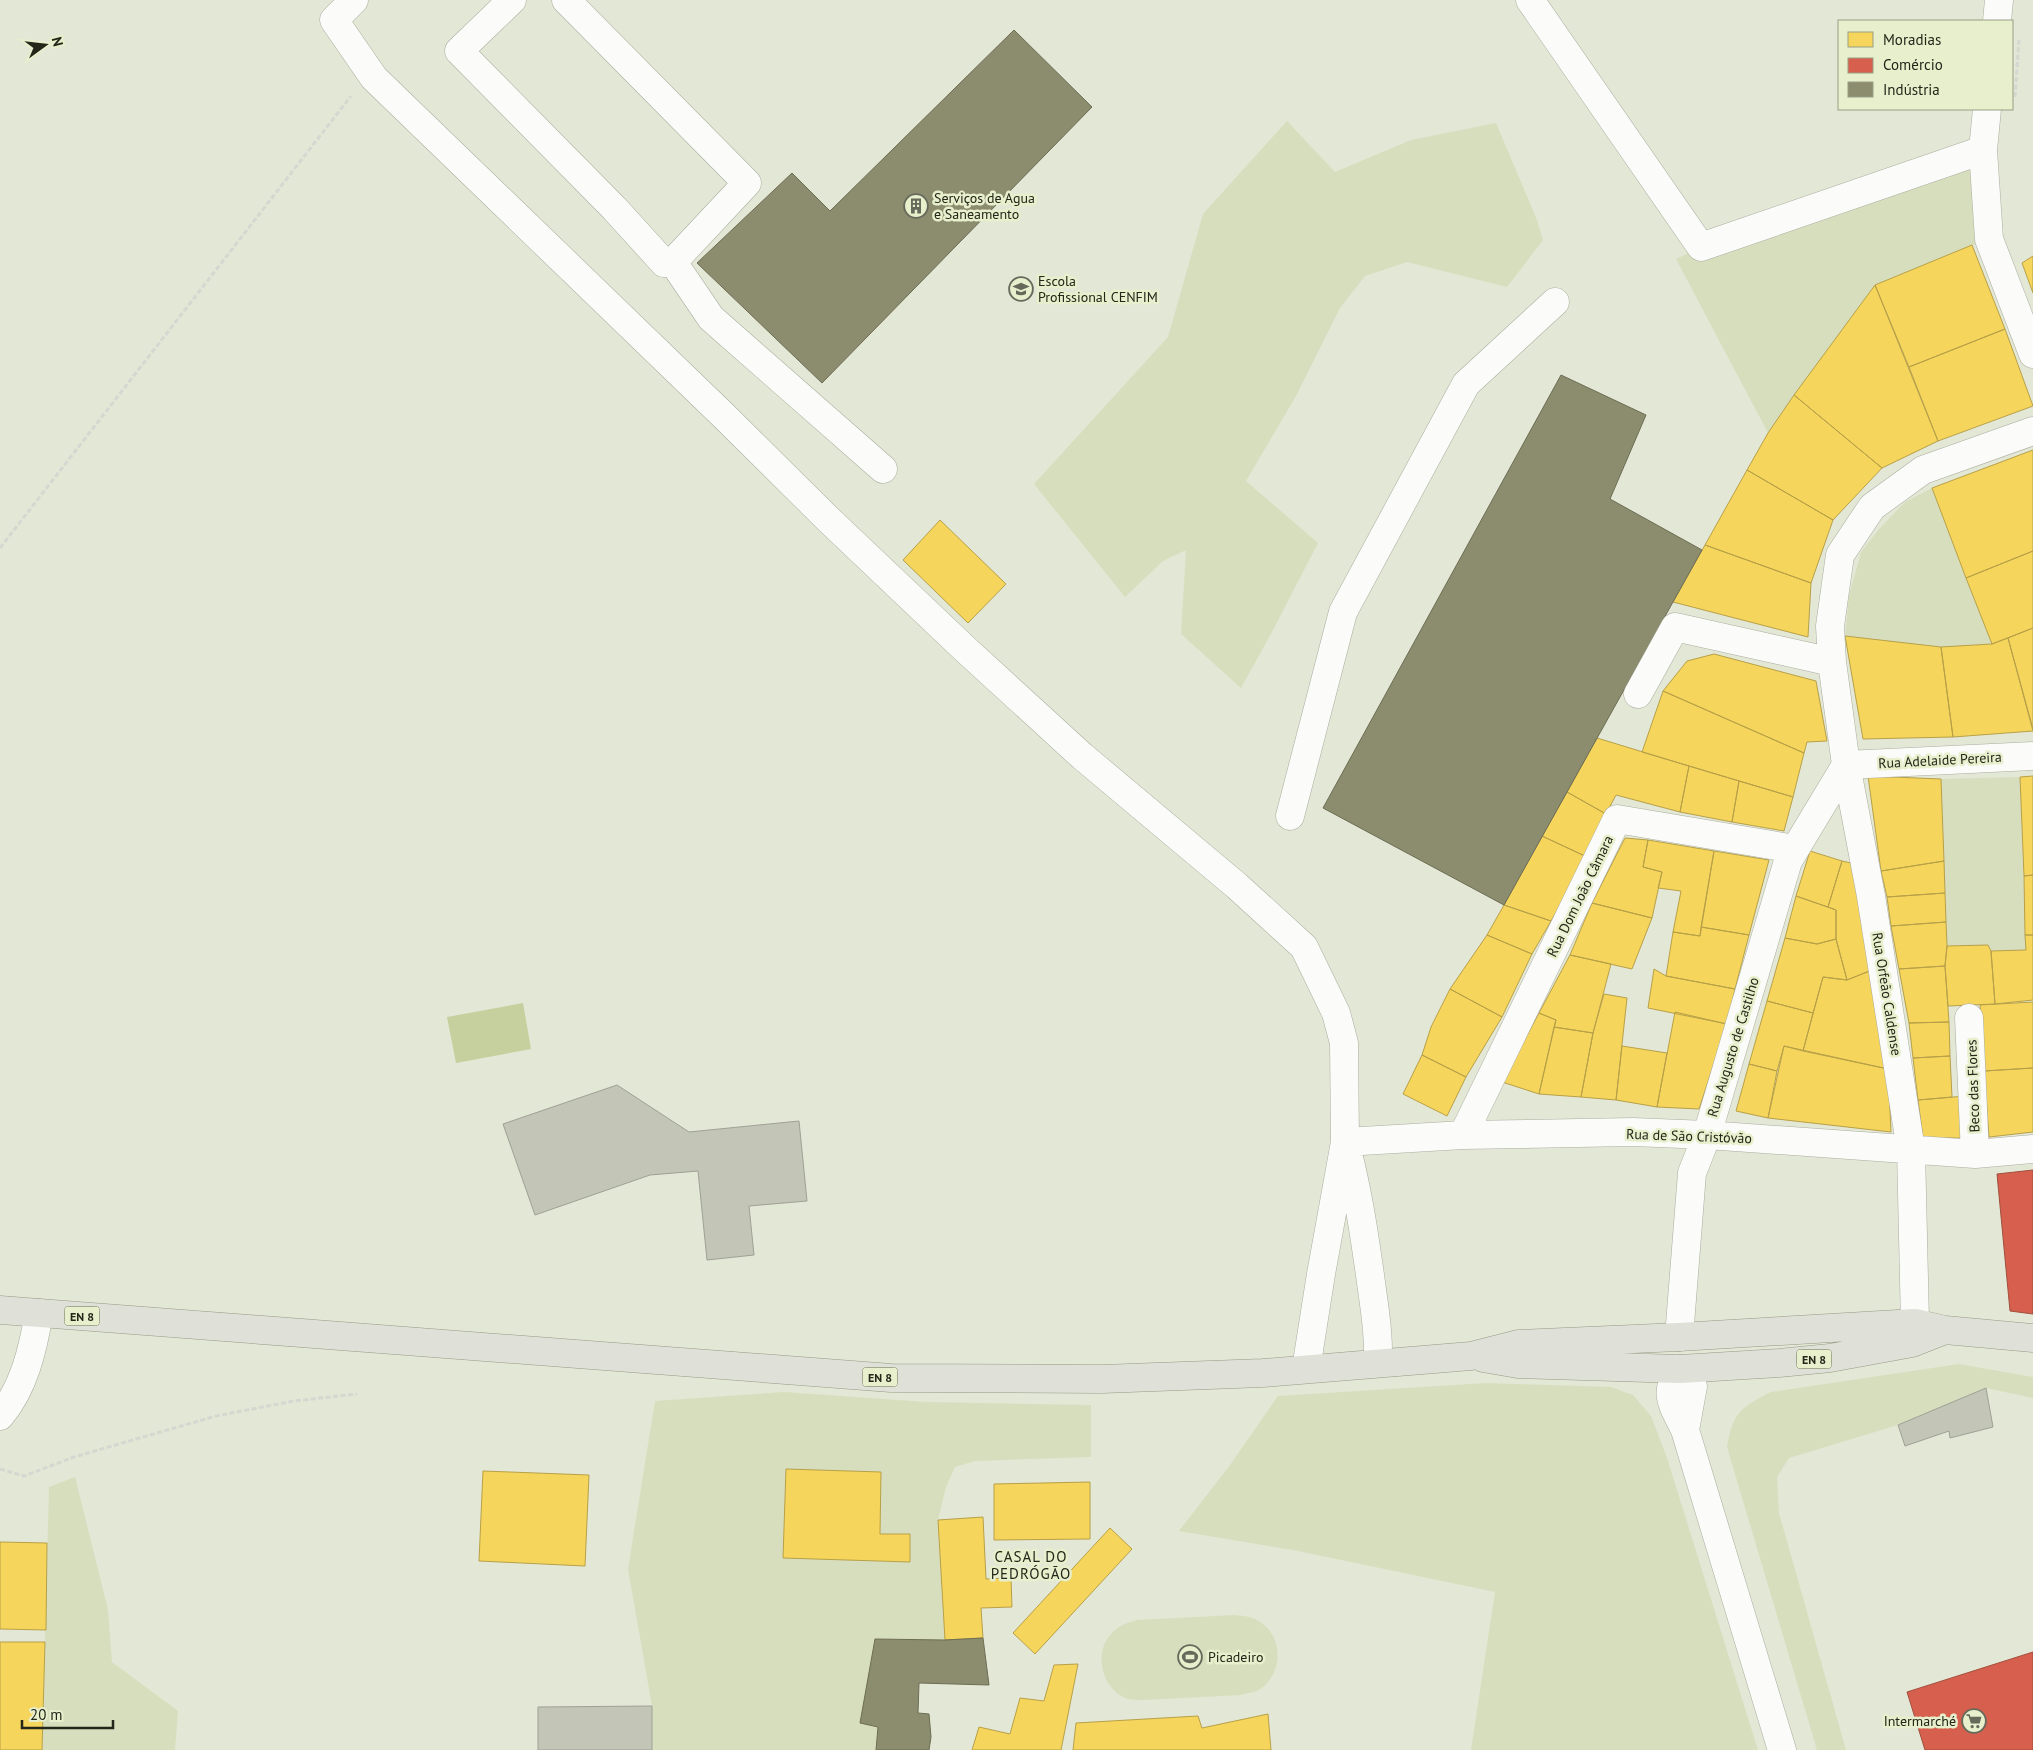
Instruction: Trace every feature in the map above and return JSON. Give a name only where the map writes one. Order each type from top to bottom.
[{"type":"main road","name":"EN 8","points":[[0,1310],[891,1378],[1102,1379],[1263,1373],[1471,1356],[1518,1344],[1679,1337],[1915,1323],[1945,1330],[2033,1338]]},
{"type":"main road","name":"EN 8","points":[[1471,1356],[1518,1364],[1680,1368],[1830,1358],[1912,1343],[1945,1330]]},
{"type":"main road","points":[[1679,1337],[1680,1368]]},
{"type":"street","points":[[354,0],[334,20],[374,78],[829,520],[966,649],[1082,756],[1237,886],[1304,947],[1336,1013],[1344,1042],[1345,1142],[1306,1369]]},
{"type":"street","points":[[512,0],[459,51],[614,208],[664,263]]},
{"type":"street","points":[[566,0],[747,183],[673,262],[694,294],[711,318],[883,469]]},
{"type":"street","points":[[1530,0],[1702,247],[1983,150]]},
{"type":"street","points":[[1997,20],[1999,0]]},
{"type":"street","points":[[1987,110],[1983,150],[1989,239],[2033,354]]},
{"type":"street","points":[[1290,816],[1343,612],[1466,384],[1555,302]]},
{"type":"street","name":"Rua Orfeão Caldense","points":[[1915,1323],[1912,1150],[1871,896],[1846,765],[1832,662],[1830,626],[1840,555],[1872,507],[1923,470],[2033,431]]},
{"type":"street","points":[[1638,694],[1675,627],[1832,662]]},
{"type":"street","name":"Rua Adelaide Pereira","points":[[1846,765],[2033,756]]},
{"type":"street","points":[[1795,849],[1846,765]]},
{"type":"street","name":"Rua Dom João Câmara","points":[[1464,1136],[1617,819],[1795,849]]},
{"type":"street","name":"Rua Augusto de Castilho","points":[[1679,1337],[1692,1173],[1706,1135],[1788,861],[1795,849]]},
{"type":"street","name":"Beco das Flores","points":[[1970,1018],[1975,1154]]},
{"type":"street","name":"Rua de São Cristóvão","points":[[1345,1142],[1464,1136],[1633,1132],[1706,1135],[1975,1154],[2033,1149]]},
{"type":"street","points":[[1345,1142],[1357,1188],[1363,1223],[1379,1336],[1378,1363]]},
{"type":"street","points":[[0,1416],[10,1405],[23,1377],[36,1333],[39,1313]]},
{"type":"street","points":[[1680,1368],[1692,1386],[1686,1430],[1782,1750]]},
{"type":"path","points":[[2014,102],[2020,37]]},
{"type":"path","points":[[0,548],[370,72]]},
{"type":"path","points":[[0,1469],[24,1476],[74,1457],[216,1416],[294,1401],[357,1394]]},
{"type":"shaded area","points":[[1287,121],[1335,172],[1411,140],[1496,123],[1537,220],[1543,240],[1507,287],[1407,262],[1365,276],[1340,308],[1296,396],[1246,481],[1318,543],[1241,688],[1181,634],[1186,550],[1163,561],[1125,597],[1034,484],[1168,337],[1203,214]]},
{"type":"shaded area","points":[[1983,150],[1989,239],[1875,285],[1768,433],[1676,259],[1701,247]]},
{"type":"shaded area","points":[[1932,488],[1992,644],[1941,647],[1845,636],[1849,596],[1861,552],[1880,528],[1905,502]]},
{"type":"shaded area","points":[[2020,777],[2026,950],[1991,951],[1987,945],[1947,946],[1941,779]]},
{"type":"shaded area","points":[[523,1003],[531,1049],[456,1063],[447,1017]]},
{"type":"shaded area","points":[[1959,1364],[2033,1377],[2033,1398],[1986,1388],[1898,1425],[1789,1458],[1777,1477],[1779,1513],[1846,1750],[1817,1750],[1727,1447],[1732,1426],[1735,1418],[1745,1407],[1771,1392]]},
{"type":"shaded area","points":[[1486,1383],[1611,1387],[1633,1395],[1651,1416],[1667,1458],[1758,1750],[1471,1750],[1495,1592],[1293,1550],[1179,1531],[1230,1465],[1278,1396]]},
{"type":"shaded area","points":[[784,1392],[926,1402],[1091,1405],[1091,1457],[975,1461],[955,1467],[946,1487],[938,1520],[945,1640],[875,1639],[861,1722],[878,1727],[876,1750],[652,1750],[652,1706],[628,1569],[655,1401]]},
{"type":"shaded area","points":[[75,1477],[108,1610],[112,1662],[178,1711],[175,1750],[42,1750],[49,1487]]},
{"type":"shaded area","name":"Picadeiro","points":[[1247,1616],[1258,1620],[1271,1632],[1275,1641],[1277,1660],[1275,1669],[1271,1678],[1257,1691],[1241,1695],[1134,1700],[1119,1695],[1107,1681],[1103,1671],[1102,1652],[1110,1635],[1122,1625],[1137,1620]]},
{"type":"building: Moradias","points":[[1972,245],[2005,329],[1909,367],[1875,285]]},
{"type":"building: Moradias","points":[[2033,256],[2033,293],[2022,263]]},
{"type":"building: Moradias","points":[[1875,285],[1938,441],[1882,468],[1794,395]]},
{"type":"building: Moradias","points":[[2005,329],[2033,406],[1938,441],[1909,367]]},
{"type":"building: Moradias","points":[[1794,395],[1882,468],[1833,520],[1747,470],[1768,433]]},
{"type":"building: Moradias","points":[[2033,450],[2033,551],[1966,578],[1932,488]]},
{"type":"building: Moradias","points":[[1747,470],[1833,520],[1811,583],[1705,545]]},
{"type":"building: Moradias","points":[[940,520],[1006,584],[968,623],[903,560]]},
{"type":"building: Moradias","points":[[1705,545],[1811,583],[1808,637],[1673,602]]},
{"type":"building: Moradias","points":[[2033,551],[2033,628],[1992,644],[1966,578]]},
{"type":"building: Moradias","points":[[2033,628],[2033,729],[2008,638]]},
{"type":"building: Moradias","points":[[1845,636],[1941,647],[1953,737],[1863,739]]},
{"type":"building: Moradias","points":[[2008,638],[2033,731],[1953,737],[1941,647],[1992,644]]},
{"type":"building: Moradias","points":[[1714,654],[1816,681],[1827,741],[1807,742],[1804,753],[1663,691],[1687,661]]},
{"type":"building: Moradias","points":[[1663,691],[1804,753],[1793,797],[1642,752]]},
{"type":"building: Moradias","points":[[1597,738],[1689,766],[1680,812],[1616,795],[1606,814],[1567,792]]},
{"type":"building: Moradias","points":[[1689,766],[1739,781],[1732,822],[1680,812]]},
{"type":"building: Moradias","points":[[1868,776],[1941,779],[1944,861],[1881,871]]},
{"type":"building: Moradias","points":[[2033,776],[2033,875],[2024,876],[2020,777]]},
{"type":"building: Moradias","points":[[1739,781],[1793,797],[1784,831],[1732,822]]},
{"type":"building: Moradias","points":[[1567,792],[1606,814],[1587,857],[1542,836]]},
{"type":"building: Moradias","points":[[1542,836],[1587,857],[1551,921],[1504,905]]},
{"type":"building: Moradias","points":[[1625,838],[1648,840],[1643,867],[1662,872],[1652,918],[1592,903]]},
{"type":"building: Moradias","points":[[1648,840],[1714,851],[1700,936],[1673,932],[1681,891],[1658,888],[1662,872],[1643,867]]},
{"type":"building: Moradias","points":[[1714,851],[1769,860],[1749,935],[1701,927]]},
{"type":"building: Moradias","points":[[1810,851],[1842,861],[1828,907],[1796,896]]},
{"type":"building: Moradias","points":[[1842,861],[1855,864],[1872,970],[1847,980],[1836,939],[1836,910],[1828,907]]},
{"type":"building: Moradias","points":[[1944,861],[1945,893],[1887,897],[1881,871]]},
{"type":"building: Moradias","points":[[2033,875],[2033,935],[2025,935],[2024,876]]},
{"type":"building: Moradias","points":[[1945,893],[1946,922],[1891,926],[1887,897]]},
{"type":"building: Moradias","points":[[1796,896],[1836,910],[1836,939],[1817,944],[1785,938]]},
{"type":"building: Moradias","points":[[1592,903],[1652,918],[1632,969],[1570,955]]},
{"type":"building: Moradias","points":[[1504,905],[1551,921],[1532,954],[1487,935]]},
{"type":"building: Moradias","points":[[1946,922],[1947,946],[1945,966],[1899,969],[1891,926]]},
{"type":"building: Moradias","points":[[1701,927],[1749,935],[1735,989],[1666,976],[1673,932],[1700,936]]},
{"type":"building: Moradias","points":[[1487,935],[1532,954],[1502,1017],[1450,989]]},
{"type":"building: Moradias","points":[[2025,935],[2033,935],[2033,1000],[1995,1004],[1991,951],[2026,950]]},
{"type":"building: Moradias","points":[[1785,938],[1817,944],[1836,939],[1847,980],[1823,977],[1813,1013],[1767,1001]]},
{"type":"building: Moradias","points":[[1988,945],[1991,951],[1995,1004],[1948,1006],[1945,966],[1947,946]]},
{"type":"building: Moradias","points":[[1570,955],[1611,964],[1593,1033],[1554,1027],[1556,1020],[1539,1013]]},
{"type":"building: Moradias","points":[[1945,966],[1949,1022],[1909,1023],[1899,969]]},
{"type":"building: Moradias","points":[[1654,969],[1666,976],[1735,989],[1727,1024],[1648,1008]]},
{"type":"building: Moradias","points":[[1872,970],[1888,1069],[1803,1051],[1823,977],[1847,980]]},
{"type":"building: Moradias","points":[[1450,989],[1502,1017],[1466,1077],[1422,1055],[1431,1027]]},
{"type":"building: Moradias","points":[[1604,994],[1627,998],[1616,1100],[1581,1097],[1593,1033]]},
{"type":"building: Moradias","points":[[1767,1001],[1813,1013],[1803,1051],[1784,1046],[1777,1071],[1749,1064]]},
{"type":"building: Moradias","points":[[2033,1002],[2033,1068],[1984,1071],[1980,1005]]},
{"type":"building: Moradias","points":[[1675,1012],[1727,1024],[1699,1109],[1657,1107]]},
{"type":"building: Moradias","points":[[1539,1013],[1556,1020],[1539,1094],[1502,1082]]},
{"type":"building: Moradias","points":[[1949,1022],[1950,1056],[1913,1058],[1909,1023]]},
{"type":"building: Moradias","points":[[1554,1027],[1593,1033],[1581,1097],[1539,1094]]},
{"type":"building: Moradias","points":[[1622,1046],[1667,1053],[1657,1107],[1616,1100]]},
{"type":"building: Moradias","points":[[1784,1046],[1888,1069],[1891,1132],[1768,1118]]},
{"type":"building: Moradias","points":[[1422,1055],[1466,1077],[1447,1116],[1403,1094]]},
{"type":"building: Moradias","points":[[1950,1056],[1952,1097],[1918,1100],[1913,1058]]},
{"type":"building: Moradias","points":[[1749,1064],[1777,1071],[1768,1118],[1736,1111]]},
{"type":"building: Moradias","points":[[2033,1068],[2033,1132],[1989,1137],[1984,1071]]},
{"type":"building: Moradias","points":[[1966,1096],[1966,1138],[1923,1138],[1918,1100]]},
{"type":"building: Moradias","points":[[786,1469],[881,1472],[880,1534],[910,1534],[910,1562],[783,1558]]},
{"type":"building: Moradias","points":[[483,1471],[589,1475],[585,1566],[479,1561]]},
{"type":"building: Moradias","points":[[1090,1482],[1090,1539],[994,1540],[994,1484]]},
{"type":"building: Moradias","points":[[983,1517],[986,1579],[1011,1578],[1012,1607],[981,1608],[983,1638],[945,1640],[938,1520]]},
{"type":"building: Moradias","points":[[1110,1528],[1132,1549],[1035,1654],[1013,1633]]},
{"type":"building: Moradias","points":[[0,1542],[47,1543],[46,1630],[0,1629]]},
{"type":"building: Moradias","points":[[0,1642],[45,1642],[42,1750],[0,1750]]},
{"type":"building: Moradias","points":[[1078,1664],[1061,1750],[972,1750],[979,1727],[1010,1734],[1020,1698],[1044,1701],[1054,1665]]},
{"type":"building: Moradias","points":[[1268,1714],[1271,1750],[1073,1750],[1076,1723],[1198,1716],[1202,1728]]},
{"type":"building: Comércio","points":[[2033,1170],[2033,1314],[2010,1311],[1997,1174]]},
{"type":"building: Comércio","name":"Intermarché","points":[[2033,1652],[2033,1750],[1925,1750],[1907,1692]]},
{"type":"building: Indústria","name":"Serviços de Agua e Saneamento","points":[[1014,30],[1092,107],[822,383],[697,263],[792,173],[830,211]]},
{"type":"building: Indústria","points":[[1561,375],[1646,415],[1610,499],[1702,550],[1504,905],[1323,808]]},
{"type":"building: Indústria","points":[[983,1638],[989,1685],[919,1683],[918,1713],[929,1714],[931,1737],[929,1750],[876,1750],[878,1727],[860,1723],[875,1639],[945,1640]]},
{"type":"building: Outros","points":[[617,1085],[689,1132],[799,1121],[807,1201],[749,1206],[754,1255],[707,1260],[698,1171],[650,1175],[535,1215],[503,1124]]},
{"type":"building: Outros","points":[[1986,1388],[1993,1427],[1950,1438],[1949,1431],[1905,1446],[1898,1425]]},
{"type":"building: Outros","points":[[652,1706],[652,1750],[538,1750],[538,1707]]},
{"type":"place","name":"Serviços de Agua e Saneamento","points":[[916,206]]},
{"type":"place","name":"Escola Profissional CENFIM","points":[[1021,289]]},
{"type":"place","name":"Picadeiro","points":[[1190,1657]]},
{"type":"place","name":"Intermarché","points":[[1974,1721]]},
{"type":"district","name":"CASAL DO PEDRÓGÃO","points":[[1031,1564]]}]
